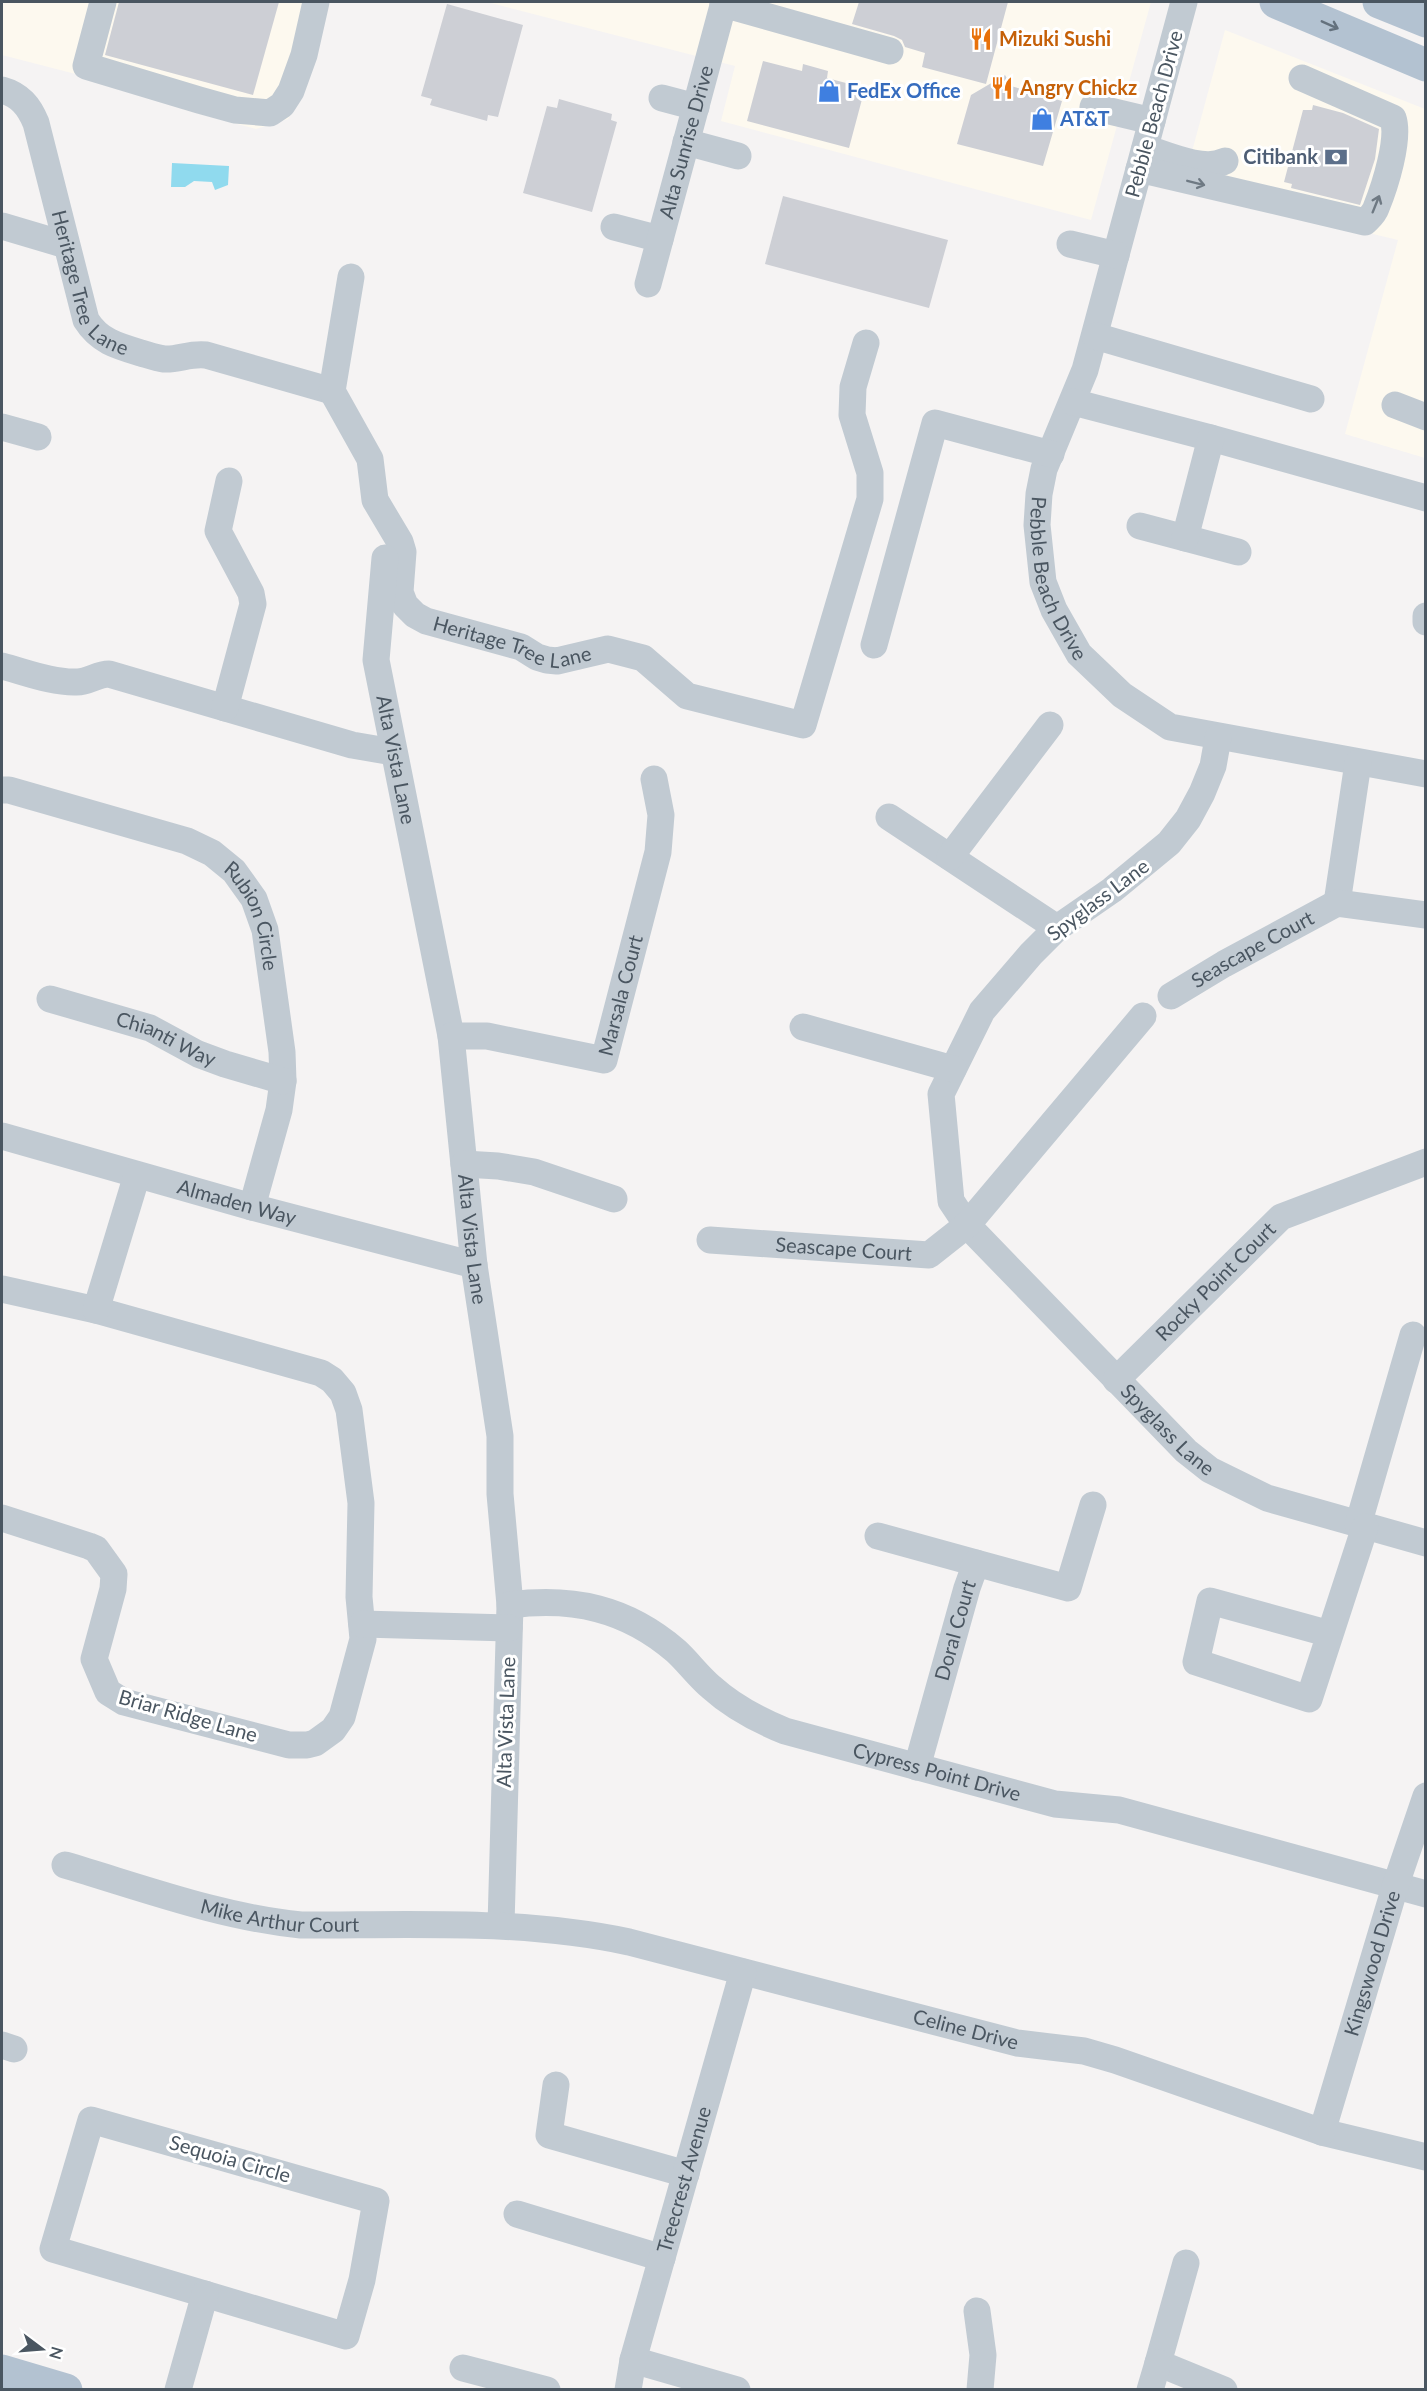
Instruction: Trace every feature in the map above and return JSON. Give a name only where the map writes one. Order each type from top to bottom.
[{"type":"main road","points":[[1276,2],[1425,65]]},
{"type":"main road","points":[[1379,2],[1425,21]]},
{"type":"main road","points":[[2,2371],[66,2390]]},
{"type":"street","points":[[103,2],[86,66],[235,110],[270,113],[282,105],[291,91],[304,54],[316,2]]},
{"type":"street","name":"Pebble Beach Drive","points":[[1184,2],[1095,336],[1073,402],[1044,469],[1039,494],[1037,525],[1043,582],[1054,610],[1079,654],[1122,695],[1170,727],[1218,738],[1425,774]]},
{"type":"street","points":[[724,3],[890,51]]},
{"type":"street","name":"Alta Sunrise Drive","points":[[648,284],[724,3]]},
{"type":"street","points":[[1142,159],[1365,222],[1376,210],[1395,145],[1396,128],[1393,118],[1302,78]]},
{"type":"street","name":"Heritage Tree Lane","points":[[2,90],[21,99],[32,112],[86,320],[93,331],[104,340],[163,359],[193,353],[206,355],[332,391],[370,459],[375,500],[400,542],[403,552],[400,591],[405,605],[415,615],[426,621],[521,647],[547,660],[557,661],[608,649],[648,660],[687,696],[803,725],[870,499],[870,472],[852,415],[853,387],[866,343]]},
{"type":"street","points":[[662,98],[696,107]]},
{"type":"street","points":[[1093,107],[1152,122]]},
{"type":"street","points":[[686,142],[738,156]]},
{"type":"street","points":[[1142,159],[1203,165],[1218,165],[1225,161]]},
{"type":"street","points":[[2,226],[66,244]]},
{"type":"street","points":[[614,227],[660,239]]},
{"type":"street","points":[[1070,243],[1116,255]]},
{"type":"street","points":[[332,391],[351,277]]},
{"type":"street","points":[[1095,336],[1311,399]]},
{"type":"street","points":[[1073,402],[1425,498]]},
{"type":"street","points":[[1395,405],[1425,417]]},
{"type":"street","points":[[874,645],[935,423],[1051,454]]},
{"type":"street","points":[[2,426],[38,437]]},
{"type":"street","points":[[1185,538],[1211,438]]},
{"type":"street","points":[[225,708],[253,604],[251,593],[218,531],[229,480]]},
{"type":"street","points":[[1140,526],[1238,552]]},
{"type":"street","name":"Alta Vista Lane","points":[[385,558],[376,660],[451,1036],[474,1265],[500,1436],[500,1494],[509,1616],[501,1925]]},
{"type":"street","points":[[1425,616],[1425,622]]},
{"type":"street","points":[[2,666],[77,682],[86,681],[100,674],[109,674],[352,745],[393,752]]},
{"type":"street","points":[[950,857],[1050,724]]},
{"type":"street","name":"Spyglass Lane","points":[[1218,738],[1213,766],[1202,793],[1188,819],[1169,843],[1112,890],[1057,928],[1031,954],[982,1011],[941,1094],[951,1201],[967,1225],[1116,1380],[1186,1451],[1210,1470],[1267,1498],[1425,1544]]},
{"type":"street","name":"Seascape Court","points":[[1336,903],[1358,763]]},
{"type":"street","name":"Marsala Court","points":[[451,1036],[487,1036],[604,1060],[658,852],[661,815],[654,779]]},
{"type":"street","name":"Rubion Circle","points":[[2,790],[9,790],[187,841],[212,853],[234,871],[254,899],[265,930],[282,1052],[283,1081],[279,1110],[252,1207]]},
{"type":"street","points":[[889,817],[1057,928]]},
{"type":"street","name":"Seascape Court","points":[[1171,996],[1224,964],[1336,903],[1425,915]]},
{"type":"street","name":"Chianti Way","points":[[50,999],[150,1028],[198,1054],[283,1081]]},
{"type":"street","points":[[967,1225],[1143,1016]]},
{"type":"street","points":[[803,1027],[953,1069]]},
{"type":"street","name":"Almaden Way","points":[[2,1136],[252,1207],[474,1265]]},
{"type":"street","name":"Rocky Point Court","points":[[1116,1380],[1281,1217],[1425,1162]]},
{"type":"street","points":[[464,1164],[498,1166],[534,1172],[614,1199]]},
{"type":"street","points":[[96,1310],[137,1174]]},
{"type":"street","name":"Seascape Court","points":[[710,1240],[929,1255],[967,1225]]},
{"type":"street","name":"Briar Ridge Lane","points":[[2,1288],[96,1310],[321,1373],[332,1380],[343,1393],[349,1410],[361,1503],[359,1597],[362,1647],[342,1717],[333,1730],[315,1743],[289,1745],[124,1702],[108,1692],[94,1659],[113,1589],[114,1574],[96,1549],[2,1518]]},
{"type":"street","points":[[1330,1634],[1210,1601],[1196,1662],[1309,1698],[1330,1634],[1362,1526],[1413,1335]]},
{"type":"street","name":"Doral Court","points":[[917,1767],[976,1563],[1068,1588],[1093,1505]]},
{"type":"street","points":[[878,1536],[976,1563]]},
{"type":"street","name":"Cypress Point Drive","points":[[509,1616],[557,1601],[622,1616],[651,1632],[677,1652],[711,1687],[758,1720],[785,1731],[1055,1804],[1119,1810],[1425,1894]]},
{"type":"street","points":[[362,1623],[509,1616]]},
{"type":"street","name":"Kingswood Drive","points":[[1322,2132],[1395,1887],[1425,1796]]},
{"type":"street","name":"Mike Arthur Court","points":[[65,1865],[235,1915],[276,1922],[301,1925],[501,1925]]},
{"type":"street","name":"Celine Drive","points":[[501,1925],[594,1934],[1017,2043],[1084,2051],[1322,2132],[1425,2157]]},
{"type":"street","name":"Treecrest Avenue","points":[[628,2390],[633,2360],[743,1972]]},
{"type":"street","points":[[556,2085],[549,2135],[686,2174]]},
{"type":"street","name":"Sequoia Circle","points":[[91,2120],[376,2201],[362,2280],[346,2336],[205,2294],[53,2249],[91,2120]]},
{"type":"street","points":[[517,2214],[662,2258]]},
{"type":"street","points":[[1150,2390],[1186,2263]]},
{"type":"street","points":[[178,2390],[205,2294]]},
{"type":"street","points":[[977,2311],[983,2355],[980,2390]]},
{"type":"street","points":[[633,2360],[737,2390]]},
{"type":"street","points":[[1158,2363],[1224,2390]]},
{"type":"street","points":[[463,2368],[547,2390]]},
{"type":"shaded area","points":[[2,2],[329,2],[306,89],[288,119],[256,129],[185,110],[157,95],[2,55]]},
{"type":"shaded area","points":[[487,2],[1151,2],[1091,220],[721,121],[735,66]]},
{"type":"shaded area","points":[[1225,30],[1425,109],[1425,458],[1345,434],[1398,240],[1182,188]]},
{"type":"water","points":[[172,163],[229,166],[228,185],[215,190],[212,182],[194,181],[185,187],[171,187]]},
{"type":"building","points":[[119,2],[279,2],[253,95],[105,55]]},
{"type":"building","points":[[859,2],[1008,2],[986,84],[922,67],[925,53],[905,47],[902,40],[894,36],[852,24]]},
{"type":"building","points":[[447,4],[523,25],[498,117],[488,115],[487,121],[430,105],[432,99],[421,96]]},
{"type":"building","points":[[763,61],[802,71],[803,64],[828,71],[827,78],[865,88],[849,148],[747,121]]},
{"type":"building","points":[[1005,75],[1011,86],[1062,101],[1043,166],[957,144],[971,95]]},
{"type":"building","points":[[559,99],[612,114],[611,120],[617,122],[592,212],[523,193],[547,106],[557,108]]},
{"type":"building","name":"Citibank","points":[[1313,105],[1343,113],[1379,129],[1375,159],[1360,205],[1291,188],[1292,184],[1284,182],[1303,110],[1312,110]]},
{"type":"building","points":[[783,196],[948,240],[929,308],[765,264]]},
{"type":"place","name":"Mizuki Sushi","points":[[981,39]]},
{"type":"place","name":"Angry Chickz","points":[[1002,88]]},
{"type":"place","name":"FedEx Office","points":[[829,91]]},
{"type":"place","name":"AT&T","points":[[1042,119]]},
{"type":"place","name":"Citibank","points":[[1336,157]]}]
